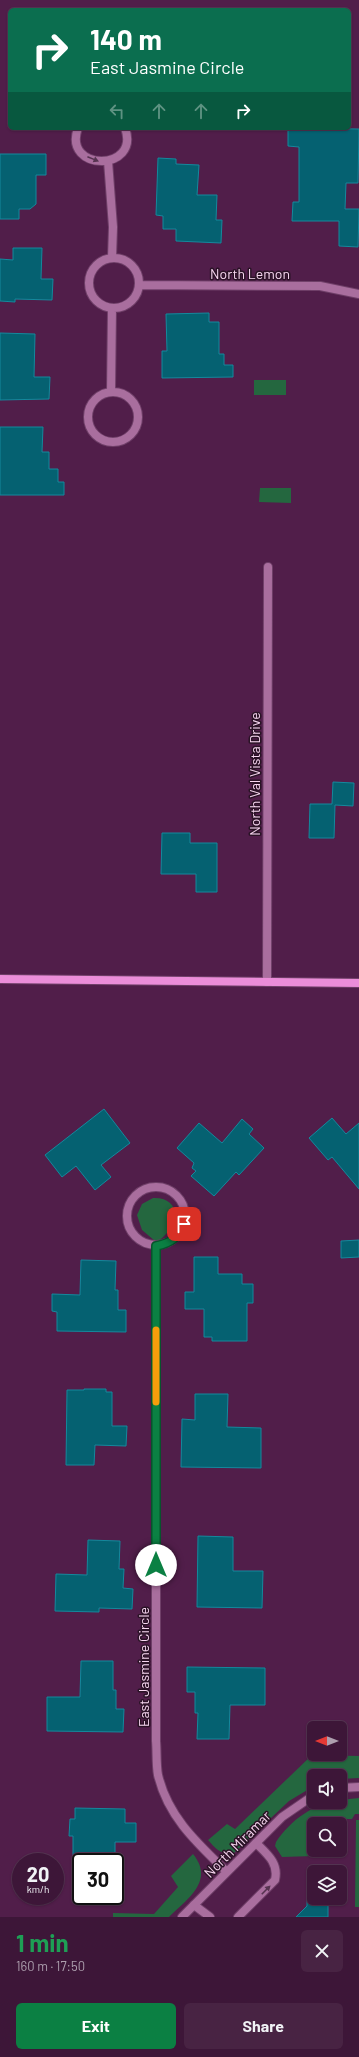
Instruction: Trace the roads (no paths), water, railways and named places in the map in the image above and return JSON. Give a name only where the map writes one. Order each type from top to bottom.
[{"type":"main road","points":[[0,978],[359,983]]},
{"type":"street","points":[[78,130],[76,138],[82,153],[96,161],[108,161],[120,154],[125,147],[127,139],[125,130]]},
{"type":"street","points":[[108,161],[113,227],[112,258]]},
{"type":"street","points":[[112,258],[129,262],[139,277],[140,285],[138,294],[133,301],[126,306],[112,308],[100,304],[95,299],[89,285],[93,270],[98,264],[112,258]]},
{"type":"street","name":"North Lemon","points":[[140,285],[320,286],[359,294]]},
{"type":"street","points":[[111,392],[112,308]]},
{"type":"street","points":[[111,392],[120,392],[134,402],[138,410],[136,428],[132,435],[125,440],[116,442],[108,442],[100,438],[94,433],[88,419],[92,404],[104,394],[111,392]]},
{"type":"street","name":"North Val Vista Drive","points":[[267,982],[268,567]]},
{"type":"street","points":[[152,1187],[162,1187],[171,1191],[178,1197],[186,1214],[181,1233],[174,1240],[156,1246],[138,1240],[129,1228],[127,1214],[129,1204],[135,1196],[143,1190],[152,1187]]},
{"type":"street","name":"East Jasmine Circle","points":[[156,1246],[158,1774],[164,1797],[187,1834],[227,1872]]},
{"type":"street","points":[[347,1788],[359,1787]]},
{"type":"street","name":"North Miramar","points":[[182,1917],[282,1816],[307,1800]]},
{"type":"street","points":[[238,1917],[275,1880],[277,1872],[275,1864],[256,1842]]},
{"type":"street","points":[[194,1905],[210,1917]]}]
